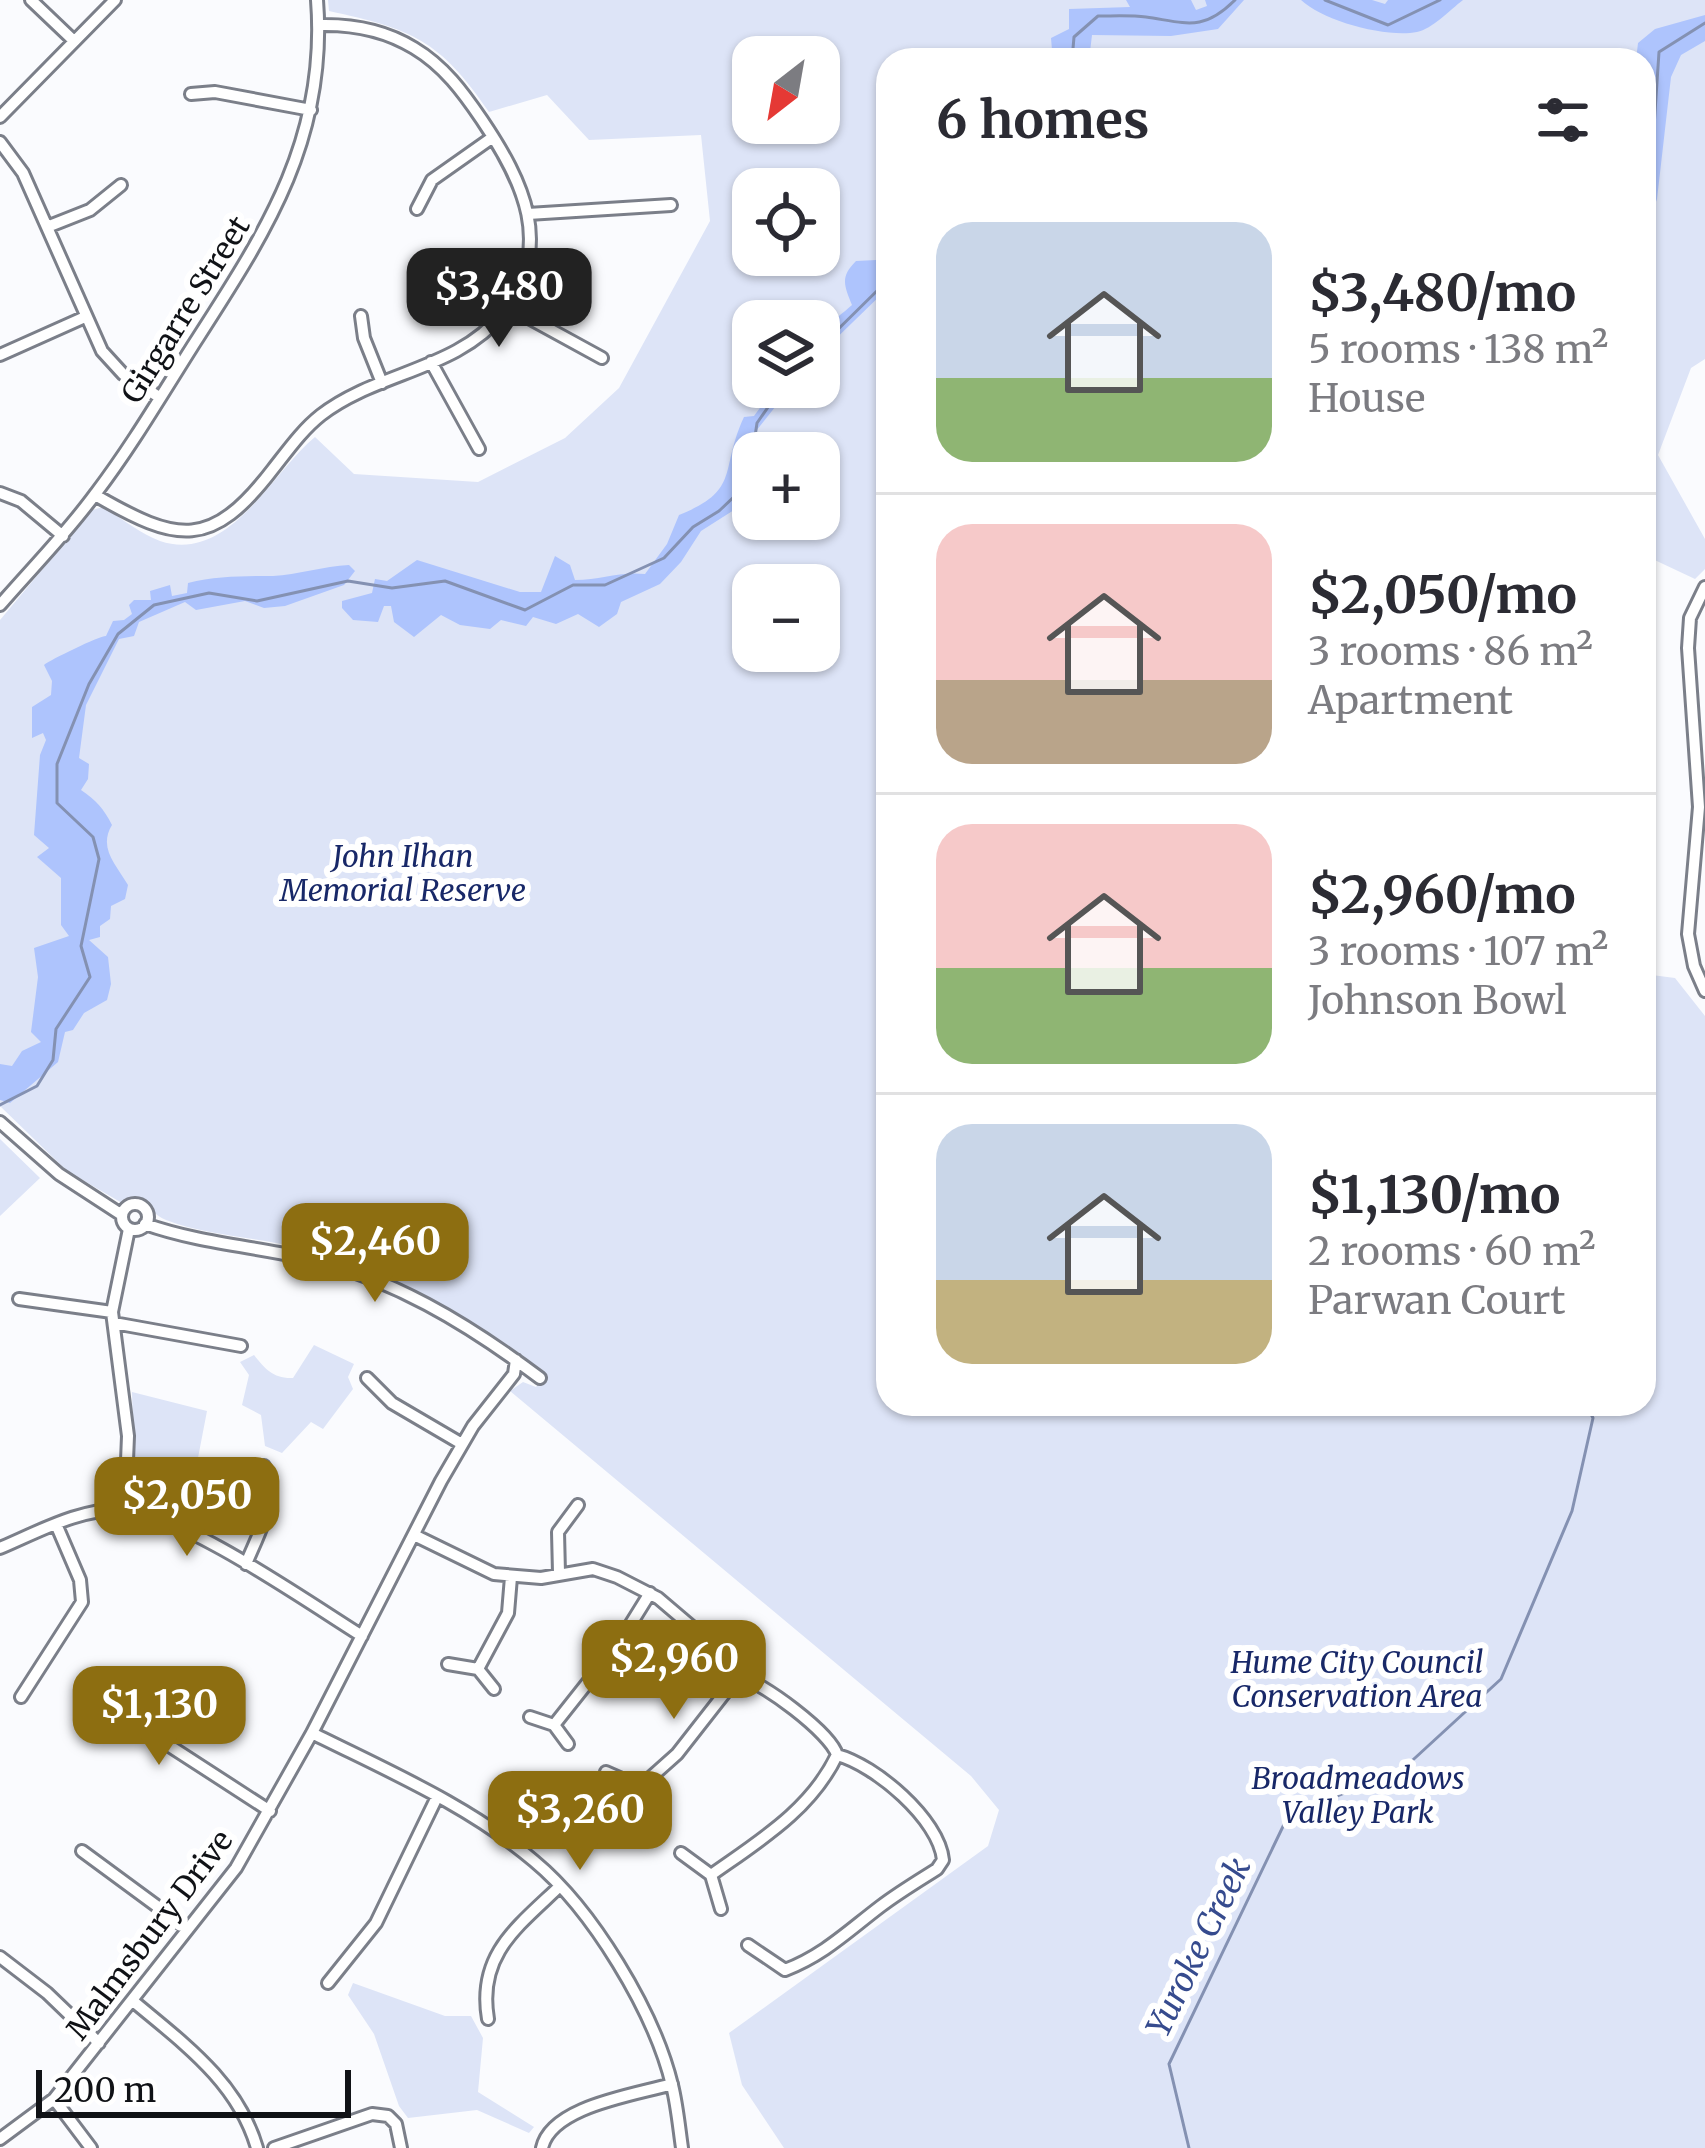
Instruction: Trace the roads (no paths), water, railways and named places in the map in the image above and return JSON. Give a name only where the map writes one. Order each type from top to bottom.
[{"type":"street","points":[[31,0],[73,40]]},
{"type":"street","points":[[0,117],[115,0]]},
{"type":"street","name":"Girgarre Street","points":[[0,605],[95,495],[273,218],[298,159],[310,110],[317,0]]},
{"type":"street","points":[[95,495],[159,527],[185,531],[213,526],[244,506],[321,415],[469,344],[508,306],[524,269],[528,214],[517,177],[493,137],[454,82],[417,49],[376,31],[318,25]]},
{"type":"street","points":[[191,94],[215,92],[310,110]]},
{"type":"street","points":[[418,208],[433,180],[493,137]]},
{"type":"street","points":[[0,142],[23,173],[108,360],[160,397]]},
{"type":"street","points":[[47,227],[90,210],[121,185]]},
{"type":"street","points":[[528,214],[671,205]]},
{"type":"street","points":[[508,306],[602,358]]},
{"type":"street","points":[[361,316],[364,338],[382,383]]},
{"type":"street","points":[[0,355],[85,317]]},
{"type":"street","points":[[431,362],[479,449]]},
{"type":"street","points":[[0,493],[21,501],[63,536]]},
{"type":"street","points":[[1705,587],[1690,618],[1702,807],[1688,934],[1705,991]]},
{"type":"street","points":[[1690,672],[1705,673]]},
{"type":"street","points":[[0,1122],[59,1174],[122,1215],[129,1229],[113,1318],[128,1436],[125,1510]]},
{"type":"street","points":[[122,1215],[129,1205],[141,1206],[146,1224]]},
{"type":"street","points":[[129,1229],[146,1224]]},
{"type":"street","points":[[146,1224],[180,1237],[298,1257],[395,1288],[457,1321],[540,1378]]},
{"type":"street","points":[[19,1299],[241,1346]]},
{"type":"street","name":"Malmsbury Drive","points":[[0,2139],[54,2099],[236,1868],[462,1444],[514,1374],[516,1360]]},
{"type":"street","points":[[367,1378],[392,1403],[462,1444]]},
{"type":"street","points":[[246,1564],[270,1505],[270,1480],[264,1466]]},
{"type":"street","points":[[559,1573],[558,1532],[577,1504]]},
{"type":"street","points":[[0,1548],[90,1513],[125,1510],[179,1528],[362,1636]]},
{"type":"street","points":[[21,1697],[82,1602],[80,1580],[56,1524]]},
{"type":"street","points":[[413,1535],[472,1566],[511,1577],[598,1570],[650,1593],[732,1661],[739,1676],[759,1682],[830,1740],[837,1754],[856,1760],[918,1812],[940,1847],[943,1861],[937,1870],[878,1908],[833,1947],[785,1974],[748,1945]]},
{"type":"street","points":[[478,1669],[508,1613],[511,1577]]},
{"type":"street","points":[[554,1725],[619,1643],[650,1593]]},
{"type":"street","points":[[448,1664],[478,1669],[494,1689]]},
{"type":"street","points":[[640,1786],[677,1754],[739,1676]]},
{"type":"street","points":[[194,1682],[165,1727],[165,1743],[270,1811]]},
{"type":"street","points":[[530,1717],[554,1725],[568,1744]]},
{"type":"street","points":[[312,1733],[437,1797],[508,1841],[576,1902],[618,1962],[672,2084],[682,2148]]},
{"type":"street","points":[[711,1875],[800,1808],[818,1790],[837,1754]]},
{"type":"street","points":[[607,1772],[640,1786],[653,1813]]},
{"type":"street","points":[[328,1983],[376,1923],[437,1797]]},
{"type":"street","points":[[82,1852],[188,1929]]},
{"type":"street","points":[[682,1852],[711,1875],[721,1909]]},
{"type":"street","points":[[488,2019],[484,1994],[492,1963],[505,1940],[560,1886]]},
{"type":"street","points":[[0,1957],[99,2043]]},
{"type":"street","points":[[133,2000],[212,2068],[238,2103],[257,2148]]},
{"type":"street","points":[[542,2148],[547,2132],[568,2115],[672,2084]]},
{"type":"street","points":[[54,2099],[91,2148]]},
{"type":"street","points":[[274,2148],[372,2114],[388,2116],[396,2124],[400,2148]]},
{"type":"waterway","points":[[1073,48],[1074,37],[1098,16],[1194,23],[1213,17],[1235,0]]},
{"type":"waterway","points":[[1325,0],[1388,25],[1440,0]]},
{"type":"waterway","name":"Yuroke Creek","points":[[1656,97],[1659,52],[1705,23]]},
{"type":"waterway","points":[[840,327],[876,292]]},
{"type":"waterway","points":[[0,1105],[37,1086],[53,1060],[56,1029],[90,977],[81,946],[99,859],[93,837],[57,803],[57,764],[89,684],[118,634],[154,605],[209,593],[257,601],[348,581],[392,588],[445,581],[525,610],[573,585],[605,585],[664,558],[693,527],[739,492],[752,457],[757,423],[767,408]]},
{"type":"waterway","name":"Yuroke Creek","points":[[1189,2148],[1169,2064],[1288,1816],[1403,1769],[1501,1679],[1572,1511],[1592,1416]]},
{"type":"park label","name":"John Ilhan Memorial Reserve","points":[[403,874]]},
{"type":"park label","name":"Hume City Council Conservation Area","points":[[1357,1680]]},
{"type":"park label","name":"Broadmeadows Valley Park","points":[[1358,1796]]}]
